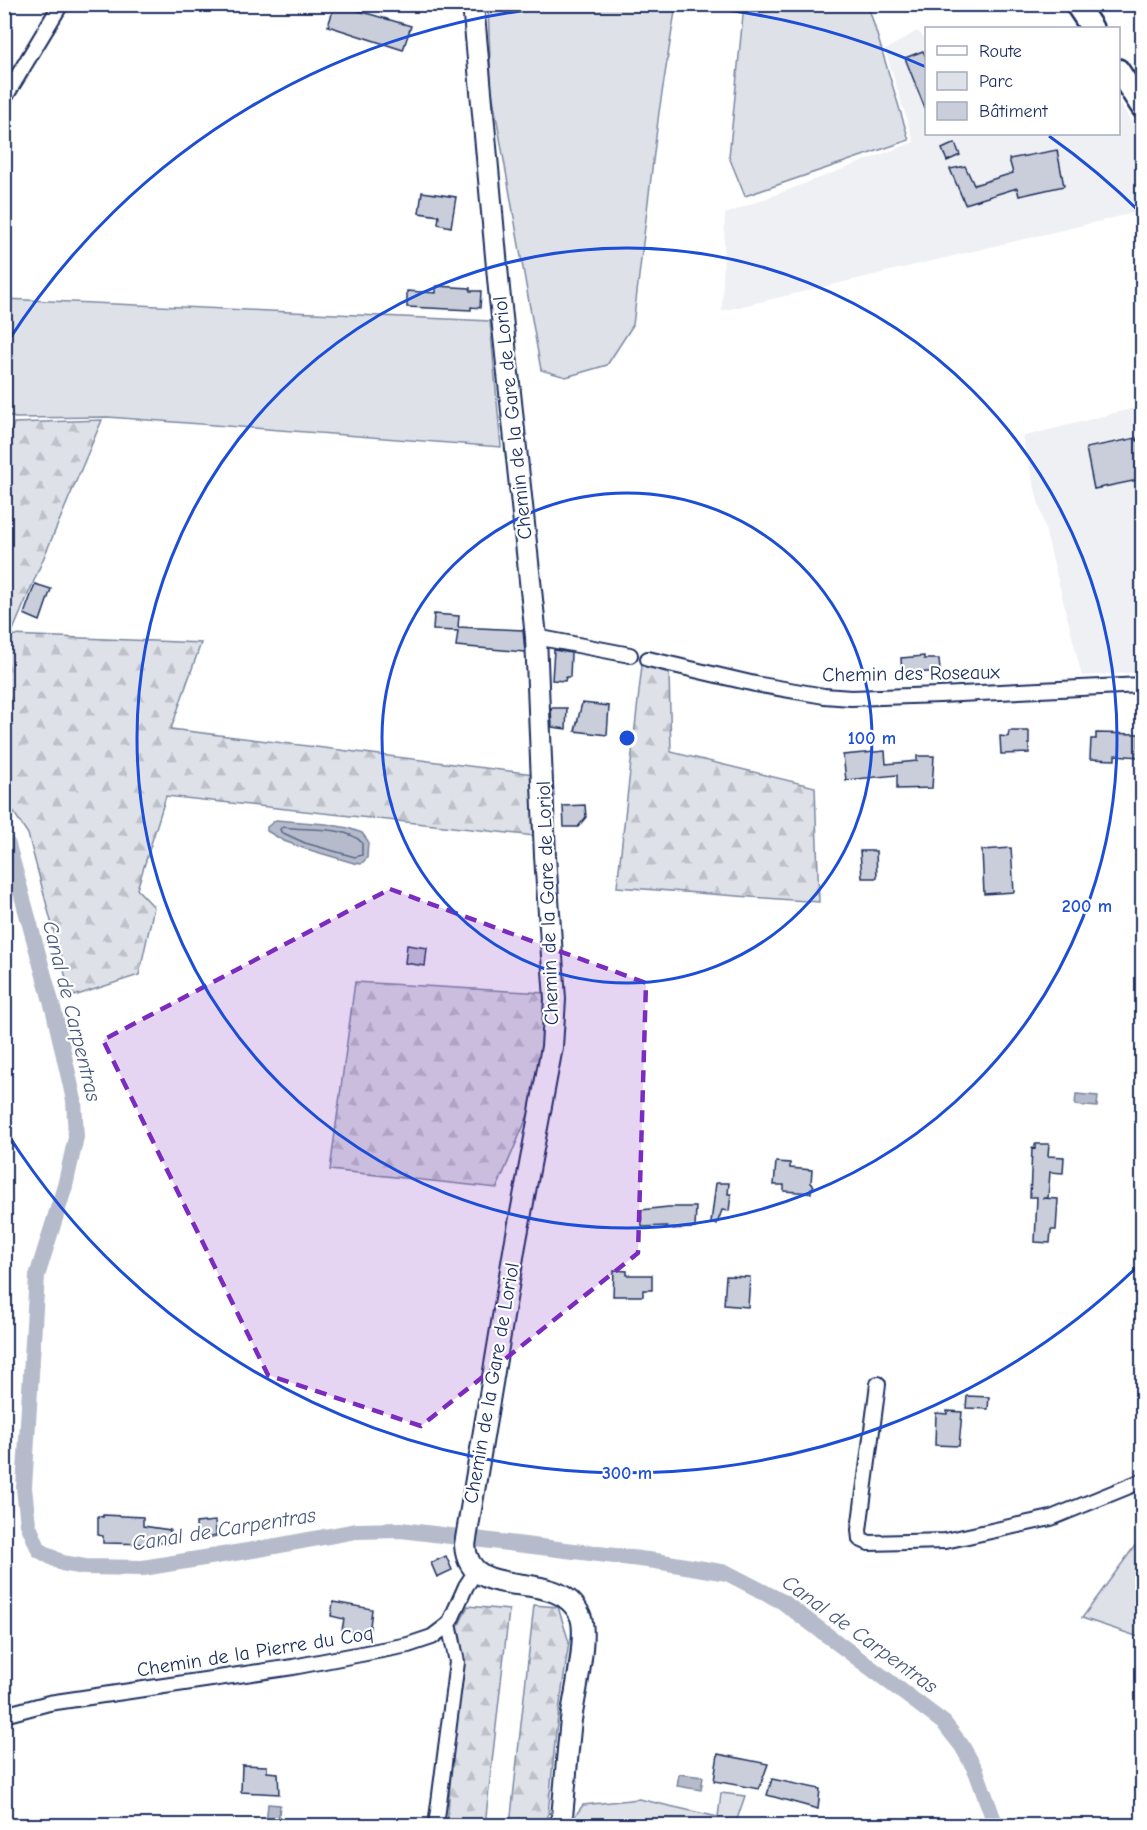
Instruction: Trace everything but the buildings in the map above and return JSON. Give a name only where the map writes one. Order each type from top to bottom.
[{"type":"main road","points":[[1076,4],[1091,27]]},
{"type":"main road","points":[[1120,72],[1143,107]]},
{"type":"street","points":[[4,99],[61,4]]},
{"type":"street","name":"Chemin de la Gare de Loriol","points":[[473,4],[500,300],[536,637],[545,856],[555,999],[552,1047],[517,1234],[466,1537],[466,1555],[476,1571]]},
{"type":"street","points":[[536,637],[630,655]]},
{"type":"street","name":"Chemin des Roseaux","points":[[648,659],[755,684],[824,696],[940,695],[1143,685]]},
{"type":"street","points":[[878,1384],[859,1530],[860,1539],[869,1543],[945,1541],[1051,1518],[1143,1481]]},
{"type":"street","points":[[436,1826],[457,1662],[449,1624],[466,1586],[476,1571],[490,1579],[509,1584],[558,1592],[581,1616],[584,1633],[571,1721],[561,1826]]},
{"type":"street","name":"Chemin de la Pierre du Coq","points":[[4,1715],[50,1703],[293,1667],[408,1645],[432,1637],[449,1624]]},
{"type":"highlighted area","points":[[390,889],[646,983],[638,1253],[421,1426],[268,1375],[103,1040]]},
{"type":"shaded area","points":[[917,31],[925,38],[925,135],[1120,135],[1120,103],[1142,139],[1142,211],[722,311],[725,214],[914,142],[885,50]]},
{"type":"shaded area","points":[[1142,406],[1142,672],[1082,676],[1022,437]]},
{"type":"green space","points":[[488,5],[676,5],[659,112],[633,325],[607,365],[566,377],[541,370],[491,87]]},
{"type":"green space","points":[[744,5],[868,5],[909,140],[745,196],[729,157]]},
{"type":"green space","points":[[5,299],[490,321],[501,447],[108,417],[15,418],[5,414]]},
{"type":"green space","points":[[102,420],[11,635],[201,643],[171,729],[534,774],[535,836],[166,796],[137,889],[154,907],[139,975],[71,997],[28,834],[5,799],[4,450],[14,423]]},
{"type":"green space","points":[[642,665],[669,673],[671,752],[815,787],[819,902],[617,887]]},
{"type":"green space","points":[[355,982],[545,993],[547,1025],[537,1094],[497,1188],[330,1170]]},
{"type":"green space","points":[[1142,1536],[1142,1638],[1082,1618]]},
{"type":"green space","points":[[534,1605],[558,1607],[569,1642],[556,1731],[547,1825],[510,1825]]},
{"type":"green space","points":[[468,1606],[509,1610],[485,1825],[447,1826],[461,1640],[458,1627]]},
{"type":"green space","points":[[721,1793],[745,1796],[735,1825],[572,1825],[572,1820],[583,1805],[639,1799],[718,1817]]},
{"type":"water","points":[[276,820],[326,824],[362,833],[368,841],[367,858],[361,864],[354,863],[284,841],[267,831],[267,827]]},
{"type":"water","points":[[1076,1094],[1098,1096],[1097,1107],[1075,1105]]},
{"type":"water","points":[[679,1774],[703,1777],[701,1790],[677,1786]]},
{"type":"water","points":[[268,1804],[280,1805],[278,1825],[266,1825]]},
{"type":"waterway","name":"Canal de Carpentras","points":[[4,840],[8,845],[54,1012],[74,1100],[76,1137],[65,1186],[37,1276],[24,1488],[28,1524],[39,1550],[62,1563],[85,1567],[143,1568],[356,1531],[401,1530],[656,1561],[727,1573],[783,1602],[944,1723],[962,1746],[976,1771],[996,1826]]}]
